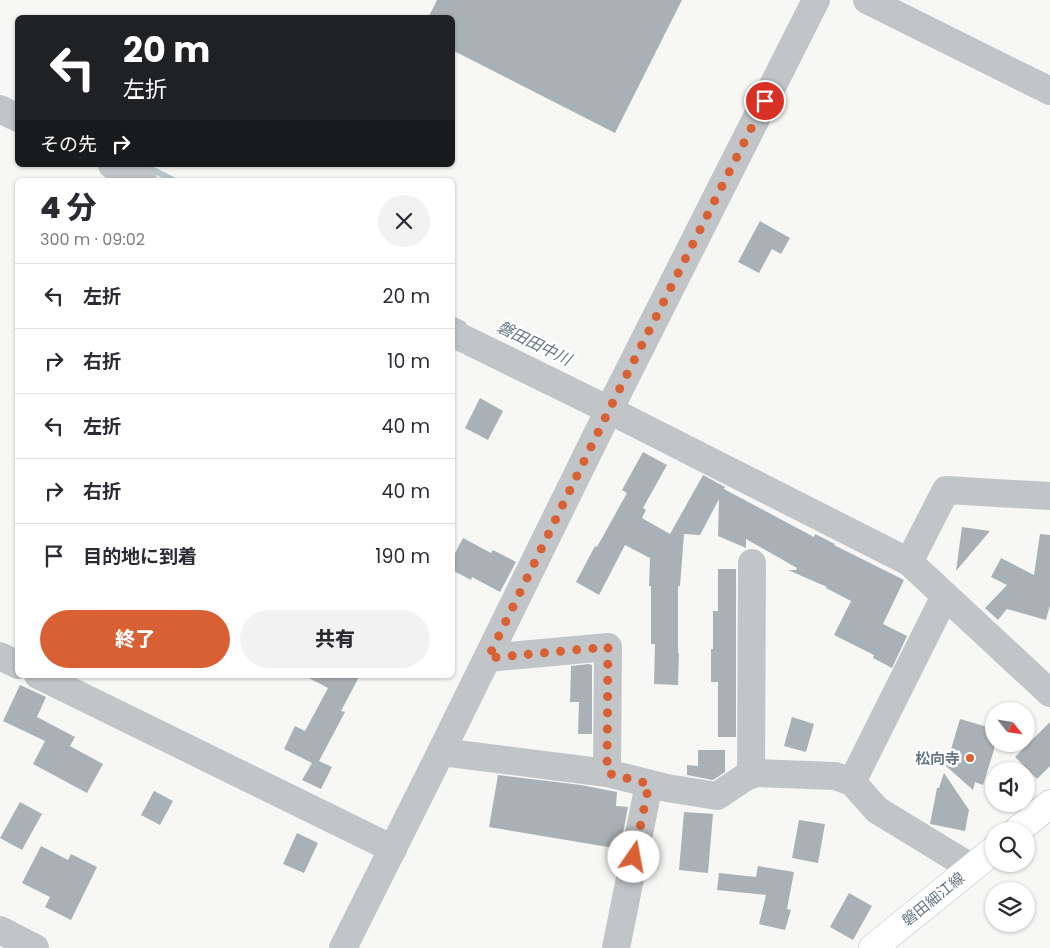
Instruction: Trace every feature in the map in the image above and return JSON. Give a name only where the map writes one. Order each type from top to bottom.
[{"type":"main road","points":[[1028,822],[1050,804]]},
{"type":"main road","name":"磐田細江線","points":[[873,948],[985,857]]},
{"type":"street","points":[[343,948],[609,410],[816,0]]},
{"type":"street","points":[[867,0],[1050,91]]},
{"type":"street","points":[[0,109],[15,116]]},
{"type":"street","points":[[116,167],[139,178]]},
{"type":"street","points":[[455,334],[909,562],[1050,693]]},
{"type":"street","points":[[909,562],[946,490],[1050,496]]},
{"type":"street","points":[[751,775],[752,563]]},
{"type":"street","points":[[852,782],[945,596]]},
{"type":"street","points":[[488,658],[608,647],[607,773]]},
{"type":"street","points":[[0,656],[15,664]]},
{"type":"street","points":[[44,678],[393,848]]},
{"type":"street","points":[[441,752],[607,773],[667,788],[717,796],[756,773],[836,776],[852,782],[877,810],[972,868]]},
{"type":"street","points":[[616,948],[649,784]]},
{"type":"street","points":[[0,930],[36,948]]},
{"type":"building","points":[[437,0],[682,0],[615,133],[455,52],[455,15],[430,15]]},
{"type":"building","points":[[760,221],[790,238],[781,254],[772,249],[759,273],[738,262]]},
{"type":"building","points":[[480,398],[503,411],[488,440],[465,428]]},
{"type":"building","points":[[643,452],[667,465],[643,508],[646,510],[642,518],[670,534],[703,475],[725,487],[724,489],[814,537],[815,534],[904,580],[883,624],[907,636],[892,668],[873,658],[874,655],[834,635],[851,601],[827,587],[788,570],[796,570],[797,568],[746,539],[746,548],[718,536],[719,499],[700,535],[684,534],[680,586],[678,586],[678,685],[654,684],[655,644],[651,644],[650,558],[625,545],[599,595],[576,582],[627,493],[622,490]]},
{"type":"building","points":[[962,527],[990,531],[956,571]]},
{"type":"building","points":[[1040,534],[1050,535],[1050,605],[1046,620],[1007,609],[998,620],[985,608],[1007,585],[991,577],[1001,558],[1034,575]]},
{"type":"building","points":[[463,538],[491,553],[493,550],[516,562],[500,592],[472,577],[471,580],[455,572],[455,553]]},
{"type":"building","points":[[718,569],[736,569],[736,737],[718,737],[718,682],[711,682],[713,611],[718,611]]},
{"type":"building","points":[[592,665],[592,734],[578,734],[579,702],[570,702],[571,666]]},
{"type":"building","points":[[309,678],[358,678],[341,711],[345,712],[319,761],[332,767],[321,789],[302,780],[312,763],[284,749],[295,726],[305,731],[328,688]]},
{"type":"building","points":[[20,685],[46,697],[37,717],[75,737],[70,746],[103,764],[87,793],[33,764],[45,741],[3,721]]},
{"type":"building","points":[[792,717],[814,724],[806,752],[784,746]]},
{"type":"building","name":"松向寺","points":[[960,719],[985,726],[985,752],[993,752],[990,762],[985,762],[983,785],[975,782],[973,790],[946,766]]},
{"type":"building","points":[[1050,722],[1050,766],[1037,779],[1035,777],[1035,762],[1020,762],[1015,757],[1020,752],[1035,752],[1035,737]]},
{"type":"building","points":[[698,750],[725,750],[725,772],[713,780],[687,775],[687,765],[698,766]]},
{"type":"building","points":[[944,773],[969,810],[965,831],[930,824],[937,788],[939,788]]},
{"type":"building","points":[[498,775],[581,785],[617,792],[616,806],[628,807],[620,849],[489,827]]},
{"type":"building","points":[[154,791],[173,801],[160,825],[141,815]]},
{"type":"building","points":[[20,802],[42,814],[22,850],[0,838]]},
{"type":"building","points":[[684,812],[713,814],[708,873],[679,870]]},
{"type":"building","points":[[799,820],[825,824],[818,863],[792,858]]},
{"type":"building","points":[[297,833],[318,843],[304,873],[283,864]]},
{"type":"building","points":[[41,846],[68,860],[71,854],[97,867],[71,920],[45,907],[50,897],[22,883]]},
{"type":"building","points":[[758,866],[794,872],[787,909],[791,910],[785,930],[759,924],[766,895],[717,890],[719,873],[756,877]]},
{"type":"building","points":[[849,893],[872,906],[853,940],[830,927]]},
{"type":"waterway","name":"磐田田中川","points":[[147,167],[169,178]]},
{"type":"waterway","name":"磐田田中川","points":[[455,320],[463,324]]},
{"type":"place","name":"松向寺","points":[[970,758]]},
{"type":"route","points":[[634,857],[649,784],[607,773],[608,647],[488,658],[609,410],[765,101]]}]
